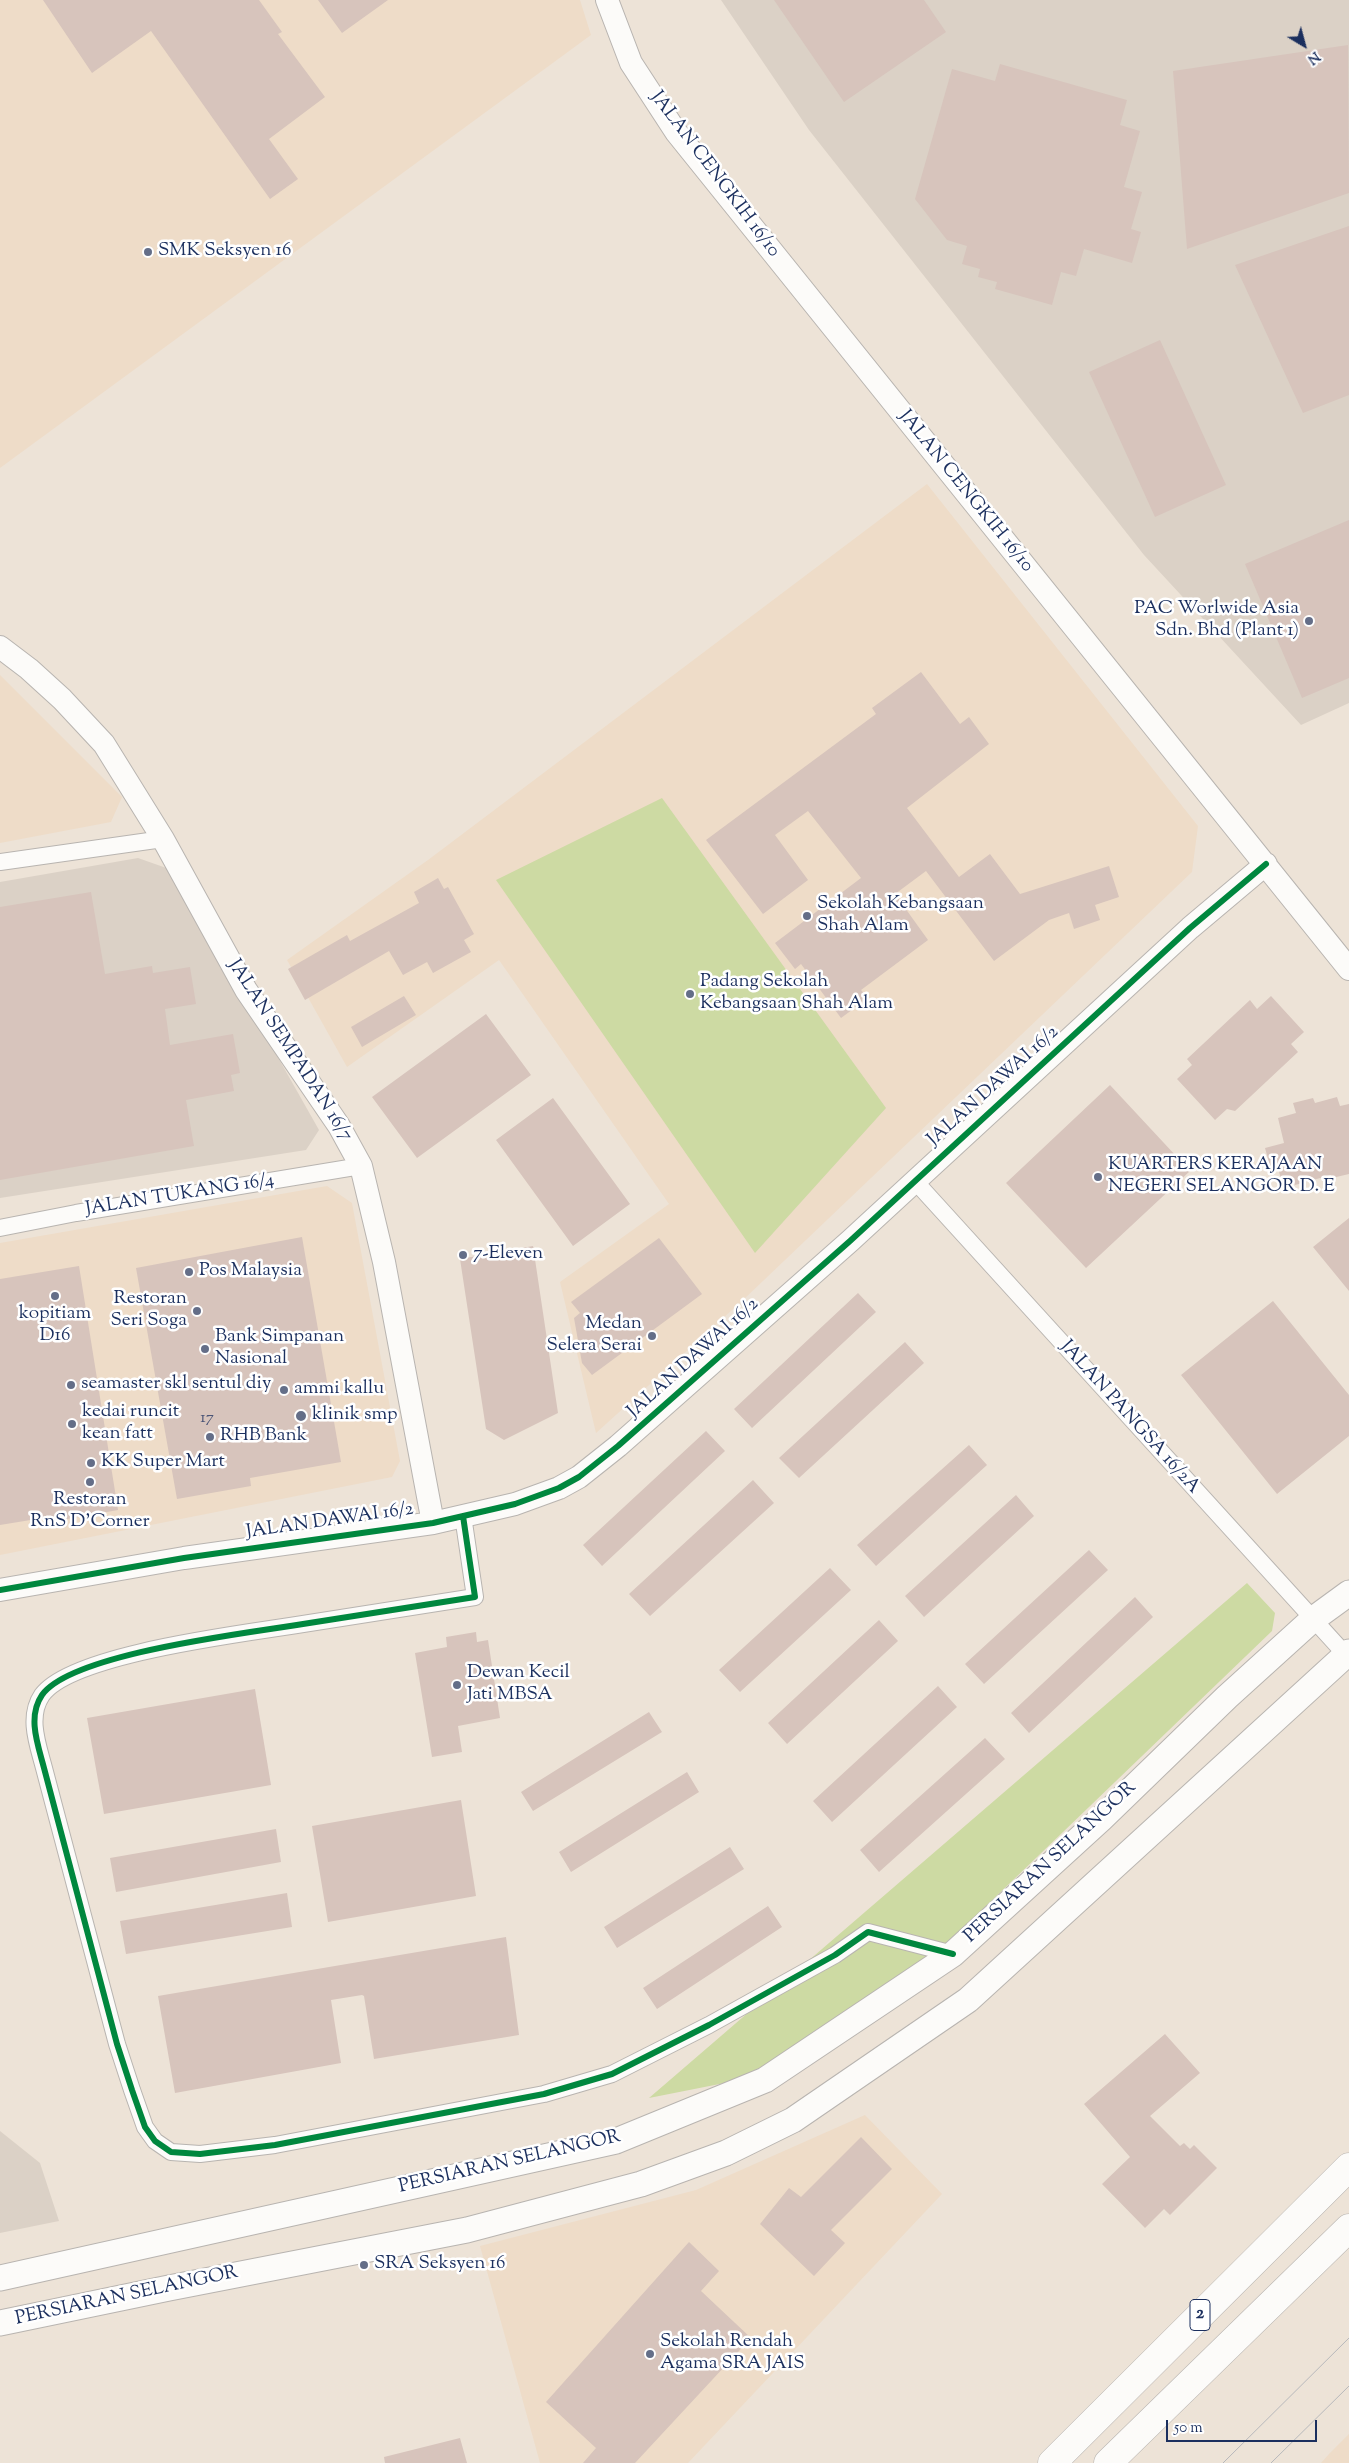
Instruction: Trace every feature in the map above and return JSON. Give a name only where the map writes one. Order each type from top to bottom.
[{"type":"highway","name":"2","points":[[1052,2463],[1349,2167]]},
{"type":"highway","name":"2","points":[[1108,2463],[1349,2228]]},
{"type":"main road","name":"PERSIARAN SELANGOR","points":[[0,2278],[616,2141],[765,2080],[952,1954],[1101,1819],[1227,1697],[1312,1620],[1349,1592]]},
{"type":"main road","name":"PERSIARAN SELANGOR","points":[[0,2323],[168,2288],[467,2230],[534,2214],[641,2184],[743,2145],[793,2120],[968,2000],[1347,1653]]},
{"type":"street","name":"JALAN CENGKIH 16/10","points":[[607,0],[631,62],[676,132],[1349,969]]},
{"type":"street","name":"JALAN SEMPADAN 16/7","points":[[0,647],[36,675],[104,744],[163,839],[246,990],[338,1126],[361,1166],[384,1262],[433,1523]]},
{"type":"street","points":[[0,862],[163,839]]},
{"type":"street","name":"JALAN DAWAI 16/2","points":[[0,1590],[184,1558],[433,1523],[515,1504],[559,1488],[578,1477],[618,1446],[812,1274],[1190,928],[1266,864]]},
{"type":"street","name":"JALAN TUKANG 16/4","points":[[0,1228],[76,1213],[361,1166]]},
{"type":"street","name":"JALAN PANGSA 16/2A","points":[[914,1180],[1312,1620],[1347,1653]]},
{"type":"street","points":[[462,1516],[476,1597],[154,1648],[70,1674],[42,1695],[35,1710],[35,1732],[114,2035],[145,2126],[155,2141],[171,2152],[200,2154],[275,2145],[544,2094],[612,2074],[655,2054],[834,1955],[868,1932],[952,1954]]},
{"type":"shaded area","name":"SMK Seksyen 16","points":[[0,0],[580,0],[591,35],[0,468]]},
{"type":"shaded area","points":[[721,0],[1349,0],[1349,703],[1301,725],[1144,555],[809,130]]},
{"type":"shaded area","name":"Sekolah Kebangsaan Shah Alam","points":[[927,484],[1198,826],[1192,872],[742,1301],[596,1433],[560,1282],[669,1204],[499,960],[347,1067],[287,960],[428,860]]},
{"type":"shaded area","points":[[0,675],[122,797],[111,822],[0,843]]},
{"type":"shaded area","points":[[138,858],[172,870],[319,1130],[306,1150],[0,1198],[0,882]]},
{"type":"shaded area","points":[[327,1186],[352,1203],[400,1461],[392,1477],[0,1555],[0,1243]]},
{"type":"shaded area","name":"Sekolah Rendah Agama SRA JAIS","points":[[865,2115],[942,2194],[688,2463],[540,2463],[480,2246],[696,2190]]},
{"type":"shaded area","points":[[0,2131],[40,2163],[59,2221],[0,2233]]},
{"type":"shaded area","points":[[1349,2434],[1349,2463],[1321,2463],[1329,2454]]},
{"type":"green space","name":"Padang Sekolah Kebangsaan Shah Alam","points":[[662,798],[886,1108],[755,1253],[496,880]]},
{"type":"green space","points":[[1247,1583],[1275,1613],[1272,1631],[932,1958],[765,2075],[649,2098]]},
{"type":"building","points":[[43,0],[259,0],[282,32],[278,34],[325,97],[269,139],[298,179],[270,199],[151,31],[92,73]]},
{"type":"building","points":[[318,0],[388,0],[342,33]]},
{"type":"building","points":[[774,0],[924,0],[946,32],[844,102]]},
{"type":"building","points":[[1348,45],[1349,193],[1187,249],[1173,71]]},
{"type":"building","points":[[1000,64],[1127,100],[1120,125],[1140,131],[1124,187],[1142,192],[1131,229],[1141,232],[1132,263],[1084,249],[1076,276],[1061,272],[1052,305],[995,289],[997,282],[978,277],[980,269],[962,264],[967,246],[947,240],[915,199],[952,69],[995,81]]},
{"type":"building","points":[[1349,226],[1349,395],[1303,413],[1235,265]]},
{"type":"building","points":[[1160,340],[1226,485],[1155,517],[1089,372]]},
{"type":"building","name":"PAC Worlwide Asia Sdn. Bhd (Plant 1)","points":[[1349,520],[1349,678],[1302,698],[1245,564]]},
{"type":"building","points":[[921,672],[960,724],[969,717],[989,744],[907,808],[959,877],[990,854],[1020,894],[1109,866],[1119,897],[1095,905],[1100,920],[1074,929],[1069,913],[1049,920],[994,961],[926,871],[895,894],[928,940],[861,990],[868,998],[841,1018],[801,964],[795,969],[775,943],[861,878],[808,811],[775,835],[808,880],[763,914],[706,840],[876,714],[872,708]]},
{"type":"building","points":[[438,878],[444,889],[448,887],[474,934],[464,940],[471,952],[433,973],[427,962],[403,975],[389,951],[305,1000],[288,969],[347,935],[350,941],[419,903],[414,892]]},
{"type":"building","points":[[91,892],[105,974],[152,966],[153,973],[190,967],[196,1004],[165,1009],[170,1045],[233,1034],[240,1073],[231,1075],[234,1091],[186,1100],[194,1146],[0,1180],[0,907]]},
{"type":"building","points":[[404,996],[416,1015],[362,1047],[351,1027]]},
{"type":"building","points":[[1271,996],[1304,1032],[1291,1044],[1298,1052],[1235,1111],[1227,1109],[1215,1120],[1177,1079],[1192,1065],[1187,1059],[1250,1000],[1257,1009]]},
{"type":"building","points":[[486,1014],[531,1075],[417,1158],[372,1097]]},
{"type":"building","name":"KUARTERS KERAJAAN NEGERI SELANGOR D. E","points":[[1110,1085],[1190,1171],[1086,1268],[1006,1183]]},
{"type":"building","points":[[1337,1097],[1340,1106],[1349,1104],[1349,1174],[1332,1178],[1331,1175],[1295,1185],[1294,1179],[1282,1183],[1277,1164],[1270,1166],[1265,1148],[1284,1143],[1278,1118],[1296,1113],[1293,1103],[1313,1098],[1315,1103]]},
{"type":"building","points":[[553,1098],[630,1204],[573,1246],[496,1140]]},
{"type":"building","points":[[1349,1218],[1349,1291],[1313,1247]]},
{"type":"building","points":[[302,1237],[341,1462],[250,1478],[251,1486],[177,1499],[136,1268]]},
{"type":"building","points":[[659,1238],[702,1294],[592,1375],[582,1363],[574,1318],[580,1313],[571,1302]]},
{"type":"building","points":[[533,1246],[558,1413],[504,1440],[486,1429],[460,1259]]},
{"type":"building","points":[[79,1266],[118,1510],[56,1521],[55,1516],[0,1525],[0,1279]]},
{"type":"building","points":[[858,1293],[876,1312],[752,1428],[734,1409]]},
{"type":"building","points":[[1273,1301],[1349,1395],[1349,1436],[1277,1494],[1181,1375]]},
{"type":"building","points":[[905,1342],[924,1363],[799,1478],[779,1458]]},
{"type":"building","points":[[706,1431],[725,1451],[602,1566],[583,1545]]},
{"type":"building","points":[[969,1445],[987,1465],[876,1566],[857,1545]]},
{"type":"building","points":[[753,1480],[774,1503],[650,1616],[629,1594]]},
{"type":"building","points":[[1016,1495],[1034,1516],[924,1617],[905,1596]]},
{"type":"building","points":[[1089,1550],[1108,1570],[984,1684],[965,1664]]},
{"type":"building","points":[[830,1568],[851,1590],[740,1692],[719,1670]]},
{"type":"building","points":[[1135,1597],[1153,1617],[1029,1733],[1011,1713]]},
{"type":"building","points":[[879,1620],[898,1641],[787,1744],[768,1723]]},
{"type":"building","name":"Dewan Kecil Jati MBSA","points":[[476,1632],[477,1642],[488,1640],[500,1718],[458,1726],[462,1752],[432,1757],[415,1653],[447,1647],[446,1637]]},
{"type":"building","points":[[938,1686],[957,1707],[832,1822],[813,1801]]},
{"type":"building","points":[[255,1689],[271,1785],[104,1814],[87,1718]]},
{"type":"building","points":[[649,1712],[662,1732],[533,1811],[521,1792]]},
{"type":"building","points":[[985,1738],[1005,1759],[879,1872],[860,1850]]},
{"type":"building","points":[[687,1772],[699,1792],[571,1872],[559,1852]]},
{"type":"building","points":[[461,1800],[476,1896],[328,1922],[312,1826]]},
{"type":"building","points":[[276,1829],[281,1862],[116,1892],[110,1858]]},
{"type":"building","points":[[730,1847],[744,1869],[617,1948],[604,1927]]},
{"type":"building","points":[[287,1893],[292,1927],[126,1954],[120,1921]]},
{"type":"building","points":[[768,1906],[782,1927],[657,2009],[643,1988]]},
{"type":"building","points":[[506,1937],[519,2035],[374,2059],[364,1996],[331,2000],[341,2063],[175,2093],[158,1996]]},
{"type":"building","points":[[1165,2034],[1200,2073],[1150,2116],[1180,2146],[1184,2143],[1190,2149],[1194,2145],[1217,2168],[1170,2215],[1164,2209],[1145,2228],[1102,2184],[1130,2157],[1084,2104]]},
{"type":"building","points":[[861,2137],[892,2169],[831,2230],[845,2243],[814,2276],[760,2224],[789,2188],[801,2197]]},
{"type":"building","points":[[689,2242],[719,2271],[701,2291],[751,2338],[635,2463],[583,2463],[596,2448],[546,2402]]},
{"type":"building","points":[[460,2438],[467,2463],[385,2463],[384,2457]]},
{"type":"tram line","points":[[1223,2463],[1349,2338]]},
{"type":"tram line","points":[[1271,2463],[1349,2386]]},
{"type":"cycle path","points":[[0,1590],[184,1558],[433,1523],[515,1504],[559,1488],[579,1477],[618,1446],[850,1241],[1190,928],[1266,864]]},
{"type":"cycle path","points":[[463,1516],[475,1597],[163,1647],[88,1667],[60,1680],[42,1695],[35,1712],[34,1722],[37,1741],[117,2044],[145,2127],[155,2141],[171,2152],[200,2154],[275,2145],[544,2094],[612,2074],[709,2025],[835,1955],[868,1932],[953,1954]]},
{"type":"place","name":"SMK Seksyen 16","points":[[148,252]]},
{"type":"place","name":"PAC Worlwide Asia Sdn. Bhd (Plant 1)","points":[[1309,621]]},
{"type":"place","name":"Sekolah Kebangsaan Shah Alam","points":[[807,916]]},
{"type":"place","name":"Padang Sekolah Kebangsaan Shah Alam","points":[[690,994]]},
{"type":"place","name":"KUARTERS KERAJAAN NEGERI SELANGOR D. E","points":[[1098,1177]]},
{"type":"place","name":"7-Eleven","points":[[463,1255]]},
{"type":"place","name":"Pos Malaysia","points":[[189,1272]]},
{"type":"place","name":"kopitiam D16","points":[[55,1296]]},
{"type":"place","name":"Restoran Seri Soga","points":[[197,1311]]},
{"type":"place","name":"Medan Selera Serai","points":[[652,1336]]},
{"type":"place","name":"Bank Simpanan Nasional","points":[[205,1349]]},
{"type":"place","name":"seamaster skl sentul diy","points":[[71,1385]]},
{"type":"place","name":"ammi kallu","points":[[284,1390]]},
{"type":"place","name":"klinik smp","points":[[301,1416]]},
{"type":"place","name":"kedai runcit kean fatt","points":[[72,1424]]},
{"type":"place","name":"RHB Bank","points":[[210,1437]]},
{"type":"place","name":"KK Super Mart","points":[[91,1463]]},
{"type":"place","name":"Restoran RnS D'Corner","points":[[90,1482]]},
{"type":"place","name":"Dewan Kecil Jati MBSA","points":[[457,1685]]},
{"type":"place","name":"SRA Seksyen 16","points":[[364,2265]]},
{"type":"place","name":"Sekolah Rendah Agama SRA JAIS","points":[[650,2354]]}]
